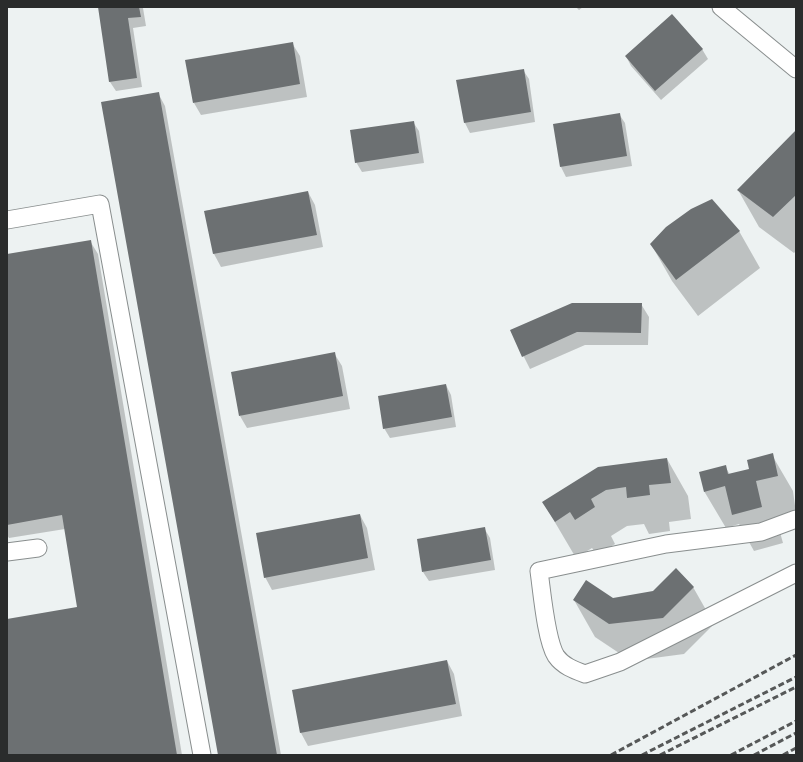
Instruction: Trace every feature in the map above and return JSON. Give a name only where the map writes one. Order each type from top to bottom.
[{"type":"street","points":[[721,7],[746,30],[796,69]]},
{"type":"street","points":[[7,220],[100,204],[202,755]]},
{"type":"street","points":[[796,519],[761,532],[666,544],[539,571],[551,642],[556,656],[568,667],[584,674],[620,662],[796,573]]},
{"type":"street","points":[[7,552],[38,548]]},
{"type":"building","points":[[98,7],[139,7],[141,17],[128,18],[137,78],[109,82]]},
{"type":"building","points":[[672,14],[703,49],[655,91],[625,56]]},
{"type":"building","points":[[293,42],[300,84],[193,103],[185,60]]},
{"type":"building","points":[[524,69],[531,112],[464,123],[456,80]]},
{"type":"building","points":[[159,92],[277,755],[218,755],[101,102]]},
{"type":"building","points":[[620,113],[627,156],[560,167],[553,124]]},
{"type":"building","points":[[414,121],[419,153],[355,163],[350,130]]},
{"type":"building","points":[[796,130],[796,195],[773,217],[737,190]]},
{"type":"building","points":[[308,191],[317,235],[213,254],[204,211]]},
{"type":"building","points":[[712,199],[740,231],[676,280],[650,244],[666,227],[691,209]]},
{"type":"building","points":[[91,240],[177,755],[7,755],[7,619],[77,607],[62,515],[7,525],[7,254]]},
{"type":"building","points":[[572,303],[642,303],[641,333],[577,332],[522,357],[510,330]]},
{"type":"building","points":[[335,352],[343,396],[239,416],[231,372]]},
{"type":"building","points":[[446,384],[452,417],[383,429],[378,396]]},
{"type":"building","points":[[773,453],[778,476],[756,481],[762,507],[732,515],[725,486],[704,492],[699,472],[726,465],[728,474],[749,469],[747,460]]},
{"type":"building","points":[[667,458],[671,483],[649,485],[650,495],[627,498],[626,487],[606,490],[591,499],[595,507],[575,520],[570,512],[555,522],[542,502],[598,467]]},
{"type":"building","points":[[360,514],[368,558],[264,578],[256,533]]},
{"type":"building","points":[[485,527],[491,560],[422,572],[417,539]]},
{"type":"building","points":[[676,568],[694,587],[663,618],[609,624],[573,600],[586,580],[613,598],[653,591]]},
{"type":"building","points":[[447,660],[456,704],[300,733],[292,690]]},
{"type":"railway","points":[[611,755],[796,655]]},
{"type":"railway","points":[[642,755],[796,677]]},
{"type":"railway","points":[[660,755],[796,687]]},
{"type":"railway","points":[[731,755],[796,721]]},
{"type":"railway","points":[[754,755],[796,733]]},
{"type":"railway","points":[[783,755],[796,748]]}]
